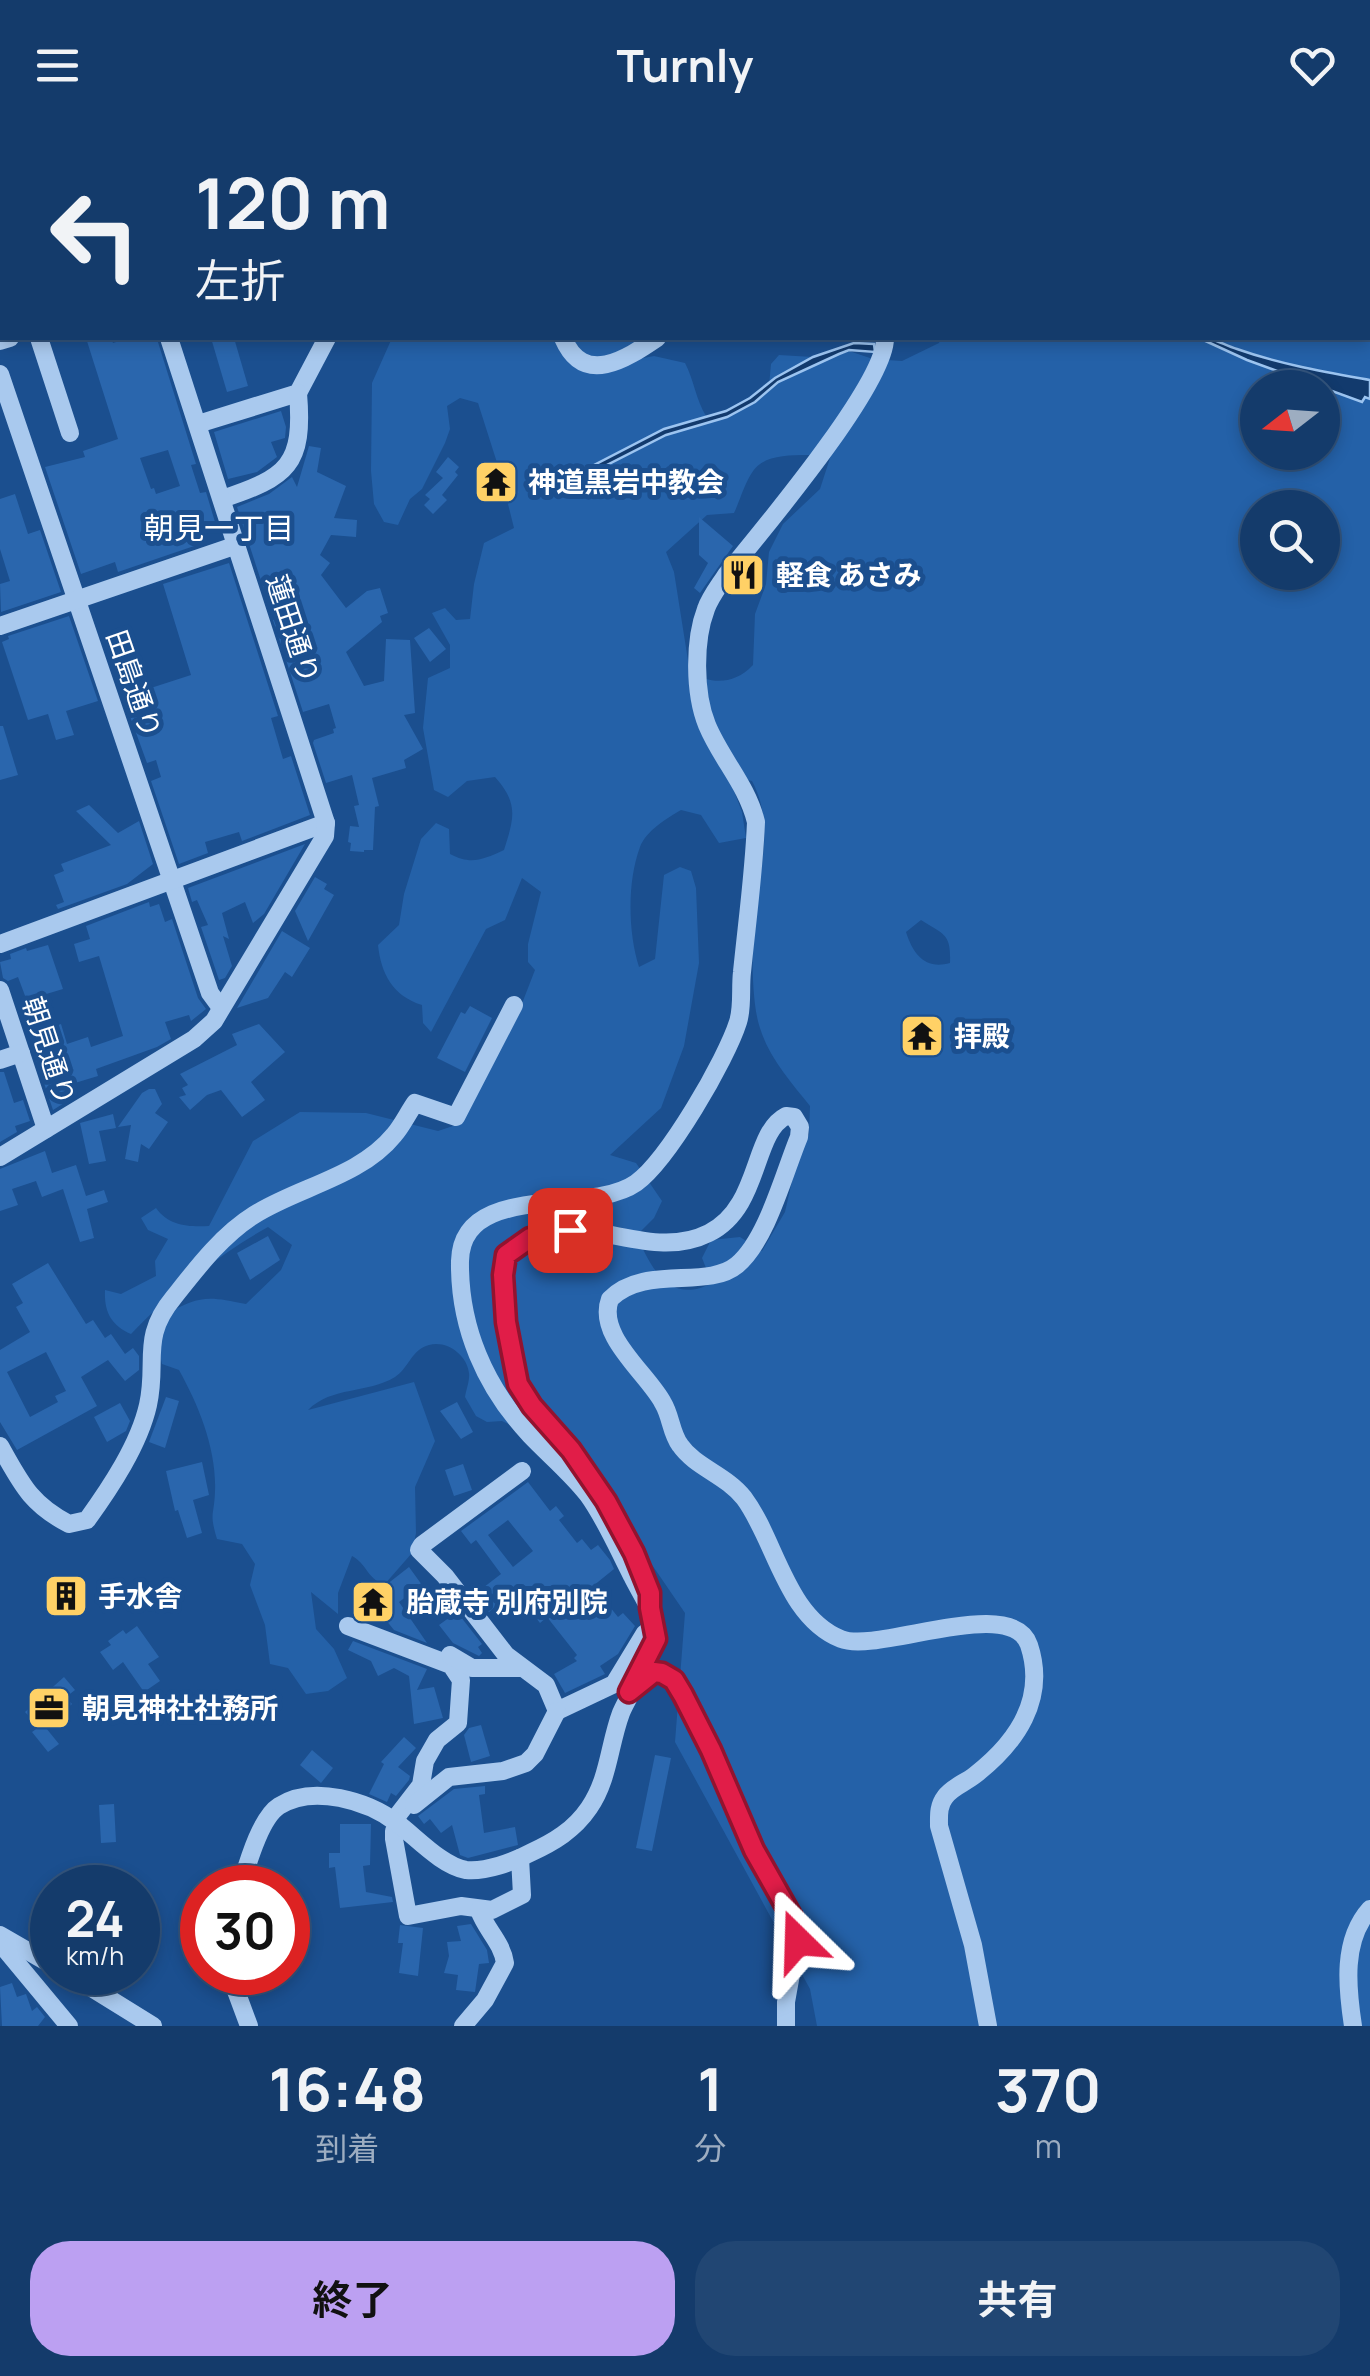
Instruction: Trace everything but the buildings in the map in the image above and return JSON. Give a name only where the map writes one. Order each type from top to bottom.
[{"type":"street","points":[[40,340],[70,433]]},
{"type":"street","name":"蓮田通り","points":[[170,340],[326,823]]},
{"type":"street","points":[[222,499],[282,474],[300,432],[298,392],[326,340]]},
{"type":"street","points":[[565,340],[575,356],[599,366],[622,359],[654,340]]},
{"type":"street","points":[[650,1608],[587,1494],[517,1421],[486,1379],[466,1312],[460,1269],[462,1246],[469,1229],[483,1218],[514,1208],[608,1194],[639,1180],[668,1151],[739,1020],[756,822],[750,800],[703,711],[700,627],[707,604],[726,575],[861,398],[881,358],[885,340]]},
{"type":"street","name":"田島通り","points":[[0,374],[210,993],[221,1008]]},
{"type":"street","points":[[198,424],[298,392]]},
{"type":"street","points":[[0,626],[238,545]]},
{"type":"street","points":[[0,944],[326,823],[326,836],[214,1021],[194,1039],[0,1157]]},
{"type":"street","name":"朝見通り","points":[[0,990],[46,1129]]},
{"type":"street","points":[[0,1446],[20,1484],[42,1509],[69,1524],[86,1520],[124,1462],[147,1409],[152,1378],[151,1339],[160,1315],[174,1296],[234,1230],[268,1206],[362,1161],[394,1136],[415,1103],[456,1116],[514,1004]]},
{"type":"street","points":[[0,1060],[21,1053]]},
{"type":"street","points":[[248,1865],[256,1840],[276,1806],[320,1795],[400,1817],[462,1870],[477,1870],[520,1858],[552,1843],[587,1811],[600,1790],[629,1692],[656,1639],[650,1593],[606,1501],[518,1384],[506,1322],[503,1263],[518,1243],[555,1231],[589,1232],[646,1243],[685,1241],[712,1232],[740,1206],[774,1126],[786,1116],[794,1117],[800,1127],[799,1137],[767,1216],[742,1260],[720,1272],[632,1286],[610,1299],[606,1314],[623,1349],[664,1404],[680,1445],[744,1498],[790,1587],[826,1630],[852,1642],[985,1625],[1014,1629],[1028,1640],[1034,1680],[1032,1706],[1017,1733],[996,1758],[944,1798],[939,1810],[939,1826],[974,1945],[988,2026]]},
{"type":"street","points":[[522,1471],[418,1550],[445,1576],[520,1668],[546,1686],[556,1712]]},
{"type":"street","points":[[348,1626],[451,1665],[461,1680],[461,1712],[454,1729],[436,1740],[430,1750],[421,1785],[394,1831],[408,1916],[462,1906],[492,1910],[522,1895],[520,1858]]},
{"type":"street","points":[[400,1817],[449,1778],[502,1771],[526,1763],[536,1754],[556,1712],[614,1684],[645,1633],[654,1628]]},
{"type":"street","points":[[436,1659],[450,1655],[472,1668],[520,1668]]},
{"type":"street","points":[[629,1692],[654,1672],[674,1680],[711,1750],[754,1850],[793,1919],[798,1941],[786,2002],[786,2026]]},
{"type":"street","points":[[1353,2026],[1348,1975],[1351,1946],[1358,1924],[1370,1909]]},
{"type":"street","points":[[463,2026],[485,2000],[506,1963],[502,1947],[486,1930],[479,1910]]},
{"type":"street","points":[[0,1935],[30,1952]]},
{"type":"street","points":[[0,1943],[69,2026]]},
{"type":"street","points":[[103,1995],[154,2026]]},
{"type":"street","points":[[238,1995],[249,2026]]},
{"type":"shaded area","points":[[391,340],[646,340],[633,360],[654,356],[685,363],[706,416],[723,412],[769,386],[771,364],[779,355],[830,358],[849,351],[873,359],[902,361],[940,340],[1370,340],[1370,2026],[817,2026],[810,1989],[675,1742],[685,1613],[622,1521],[581,1485],[561,1479],[517,1428],[476,1416],[465,1397],[469,1373],[460,1355],[443,1345],[423,1347],[395,1377],[328,1397],[308,1410],[414,1382],[435,1441],[415,1487],[416,1533],[412,1553],[384,1585],[352,1556],[338,1593],[338,1614],[311,1592],[316,1629],[334,1649],[347,1678],[328,1691],[306,1694],[288,1668],[270,1664],[265,1625],[250,1585],[255,1564],[242,1544],[217,1539],[213,1519],[215,1476],[205,1429],[179,1370],[162,1364],[157,1339],[165,1315],[187,1304],[213,1299],[246,1304],[281,1270],[292,1245],[268,1227],[196,1275],[131,1334],[110,1317],[106,1305],[105,1290],[121,1294],[156,1276],[155,1261],[168,1239],[148,1230],[141,1218],[156,1208],[167,1219],[180,1224],[209,1226],[253,1141],[300,1112],[366,1113],[438,1131],[462,1123],[535,970],[528,962],[528,944],[541,892],[522,878],[505,920],[486,929],[431,1032],[423,1023],[422,1005],[396,990],[380,956],[378,945],[399,925],[421,839],[436,823],[449,829],[450,854],[483,859],[504,850],[512,812],[508,795],[495,777],[467,781],[448,797],[434,790],[423,728],[428,678],[450,668],[450,645],[432,613],[445,608],[456,620],[470,619],[484,543],[514,528],[500,472],[478,403],[460,398],[447,406],[450,429],[422,489],[410,499],[398,525],[384,522],[374,504],[371,471],[372,383]],"holes":[[[831,455],[820,489],[783,524],[769,552],[766,584],[755,614],[753,665],[723,681],[690,673],[674,572],[666,552],[707,515],[734,513],[755,468],[767,460]],[[728,775],[752,781],[760,799],[764,837],[753,934],[755,1007],[769,1049],[810,1106],[809,1134],[795,1168],[785,1212],[762,1251],[740,1237],[711,1240],[702,1258],[712,1283],[685,1290],[674,1287],[656,1271],[637,1235],[654,1218],[662,1201],[636,1163],[610,1155],[661,1108],[684,1046],[699,963],[696,888],[691,871],[680,867],[664,875],[655,959],[639,967],[631,923],[631,891],[640,847],[663,821],[681,810],[701,815],[719,843],[746,838],[742,812]],[[921,920],[945,936],[950,963],[927,962],[916,953],[906,932]]]},
{"type":"shaded area","points":[[1203,340],[1321,370],[1274,370],[1247,360]]},
{"type":"shaded area","points":[[854,343],[874,344],[875,352],[849,350],[839,354],[778,382],[755,402],[727,417],[666,435],[595,471],[535,482],[535,477],[592,466],[664,429],[726,411],[813,357]]},
{"type":"shaded area","points":[[1340,374],[1370,380],[1370,399],[1365,397],[1362,402],[1340,394]]},
{"type":"place","name":"神道黒岩中教会","points":[[496,482]]},
{"type":"place","name":"軽食 あさみ","points":[[743,575]]},
{"type":"place","name":"拝殿","points":[[922,1036]]},
{"type":"place","name":"手水舎","points":[[66,1596]]},
{"type":"place","name":"胎蔵寺 別府別院","points":[[373,1602]]},
{"type":"place","name":"朝見神社社務所","points":[[49,1708]]},
{"type":"district","name":"朝見一丁目","points":[[219,529]]},
{"type":"route","points":[[570,1230],[542,1233],[518,1243],[503,1263],[506,1322],[518,1384],[597,1486],[644,1574],[656,1639],[629,1692],[654,1672],[674,1680],[711,1750],[754,1850],[793,1919],[798,1941]]}]
